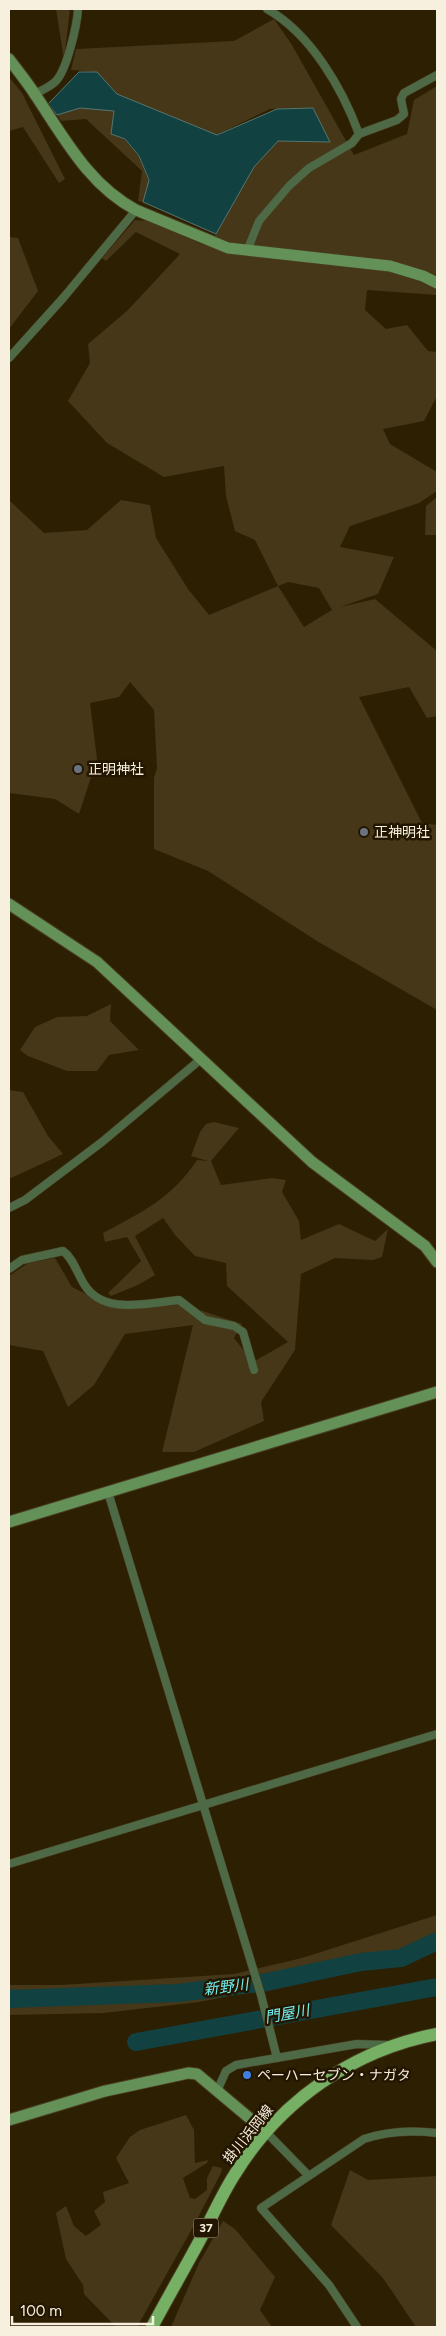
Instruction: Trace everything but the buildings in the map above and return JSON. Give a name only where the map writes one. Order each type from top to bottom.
[{"type":"main road","name":"掛川浜岡線","points":[[152,2327],[234,2174],[266,2132],[294,2102],[317,2084],[352,2064],[395,2045],[437,2034]]},
{"type":"street","points":[[35,94],[56,81],[64,67],[75,30],[78,9]]},
{"type":"street","points":[[267,9],[296,31],[316,55],[334,82],[353,118],[359,134]]},
{"type":"street","points":[[9,59],[88,173],[122,202],[136,210],[218,245],[247,251],[390,266],[423,276],[437,283]]},
{"type":"street","points":[[247,251],[259,221],[289,186],[309,168],[352,143],[359,134],[397,120],[404,114],[401,99],[404,93],[437,75]]},
{"type":"street","points":[[9,358],[64,297],[136,210]]},
{"type":"street","points":[[9,904],[97,962],[312,1162],[425,1246],[437,1262]]},
{"type":"street","points":[[9,1208],[25,1200],[102,1142],[201,1059]]},
{"type":"street","points":[[9,1269],[22,1260],[63,1251],[68,1254],[85,1286],[98,1299],[134,1306],[179,1300],[205,1320],[234,1326],[243,1332],[254,1370]]},
{"type":"street","points":[[9,1522],[437,1392]]},
{"type":"street","points":[[108,1492],[202,1805],[262,1995],[277,2058]]},
{"type":"street","points":[[9,1864],[437,1734]]},
{"type":"street","points":[[217,2091],[226,2071],[236,2065],[357,2044],[395,2045]]},
{"type":"street","points":[[9,2120],[105,2091],[188,2073],[197,2074],[266,2132],[308,2175]]},
{"type":"street","points":[[357,2327],[329,2285],[261,2208],[364,2139],[381,2133],[437,2132]]},
{"type":"shaded area","points":[[56,9],[70,9],[64,60]]},
{"type":"shaded area","points":[[274,19],[292,45],[354,155],[407,134],[414,100],[437,86],[437,295],[367,290],[365,310],[386,329],[407,325],[428,351],[437,352],[437,396],[424,421],[383,429],[390,444],[437,472],[437,491],[419,503],[350,526],[340,547],[394,557],[378,594],[340,607],[375,599],[437,651],[437,716],[427,718],[409,687],[359,697],[422,823],[437,825],[437,1010],[317,941],[208,871],[154,849],[154,778],[157,768],[154,710],[130,682],[119,697],[90,703],[97,759],[79,814],[55,799],[9,793],[9,500],[44,533],[87,530],[121,500],[150,505],[156,538],[188,589],[209,615],[278,586],[255,540],[235,531],[226,496],[224,466],[164,477],[107,443],[68,401],[90,363],[88,344],[128,310],[180,254],[136,232],[106,261],[102,258],[135,220],[148,221],[203,245],[212,241],[254,167],[278,141],[330,142],[312,108],[270,109],[210,138],[117,94],[97,72],[71,70],[76,49],[234,41]],"holes":[[[288,582],[319,588],[332,610],[304,627],[278,586]]]},
{"type":"shaded area","points":[[9,77],[22,93],[65,179],[59,183],[23,127],[9,131]]},
{"type":"shaded area","points":[[80,108],[114,111],[112,134],[125,140],[139,157],[149,182],[143,202],[138,201],[142,171],[86,119],[61,121],[57,115]]},
{"type":"shaded area","points":[[9,237],[18,238],[38,291],[9,329]]},
{"type":"shaded area","points":[[437,497],[437,535],[425,535],[426,506]]},
{"type":"shaded area","points":[[111,1004],[110,1021],[139,1050],[109,1055],[97,1071],[67,1071],[28,1056],[20,1050],[35,1027],[57,1017],[87,1016]]},
{"type":"shaded area","points":[[9,1090],[23,1092],[48,1136],[63,1154],[9,1179]]},
{"type":"shaded area","points":[[214,1122],[239,1128],[211,1161],[221,1185],[272,1178],[286,1180],[282,1192],[299,1221],[301,1240],[339,1224],[375,1241],[388,1229],[382,1257],[373,1260],[335,1258],[301,1274],[295,1350],[261,1402],[264,1421],[194,1452],[162,1452],[193,1325],[125,1334],[94,1385],[68,1407],[43,1351],[9,1345],[9,1276],[28,1263],[55,1258],[72,1287],[102,1302],[121,1306],[166,1299],[242,1324],[234,1338],[253,1362],[288,1342],[227,1286],[226,1263],[195,1256],[175,1235],[163,1218],[135,1236],[155,1275],[138,1285],[111,1296],[108,1293],[141,1261],[127,1237],[105,1242],[103,1233],[143,1211],[167,1194],[197,1160],[208,1161],[191,1156],[200,1132],[206,1124]]},
{"type":"shaded area","points":[[437,1915],[437,1950],[401,1962],[199,2002],[104,2013],[9,2015],[9,1985],[61,1985],[234,1974],[302,1958]]},
{"type":"shaded area","points":[[186,2115],[194,2130],[195,2163],[208,2160],[207,2163],[183,2178],[190,2198],[195,2199],[207,2190],[207,2178],[213,2166],[222,2168],[221,2173],[137,2327],[116,2327],[84,2294],[83,2285],[66,2259],[56,2213],[66,2206],[74,2226],[86,2236],[101,2225],[94,2211],[105,2202],[103,2192],[129,2183],[116,2158],[130,2137],[140,2130]]},
{"type":"shaded area","points":[[350,2170],[368,2180],[437,2176],[437,2327],[416,2327],[383,2278],[331,2225]]},
{"type":"shaded area","points":[[223,2221],[235,2229],[275,2277],[260,2310],[272,2327],[171,2327],[199,2263]]},
{"type":"water","points":[[79,72],[97,72],[117,94],[217,135],[277,109],[313,108],[330,142],[278,141],[254,167],[216,234],[143,202],[149,180],[139,156],[125,139],[111,134],[114,111],[80,108],[57,115],[48,104]]},
{"type":"waterway","name":"新野川","points":[[9,1999],[178,1993],[267,1982],[361,1962],[401,1958],[437,1941]]},
{"type":"waterway","name":"門屋川","points":[[136,2042],[437,1987]]},
{"type":"place","name":"正明神社","points":[[78,769]]},
{"type":"place","name":"正神明社","points":[[364,832]]},
{"type":"place","name":"ペーハーセブン・ナガタ","points":[[247,2075]]}]
